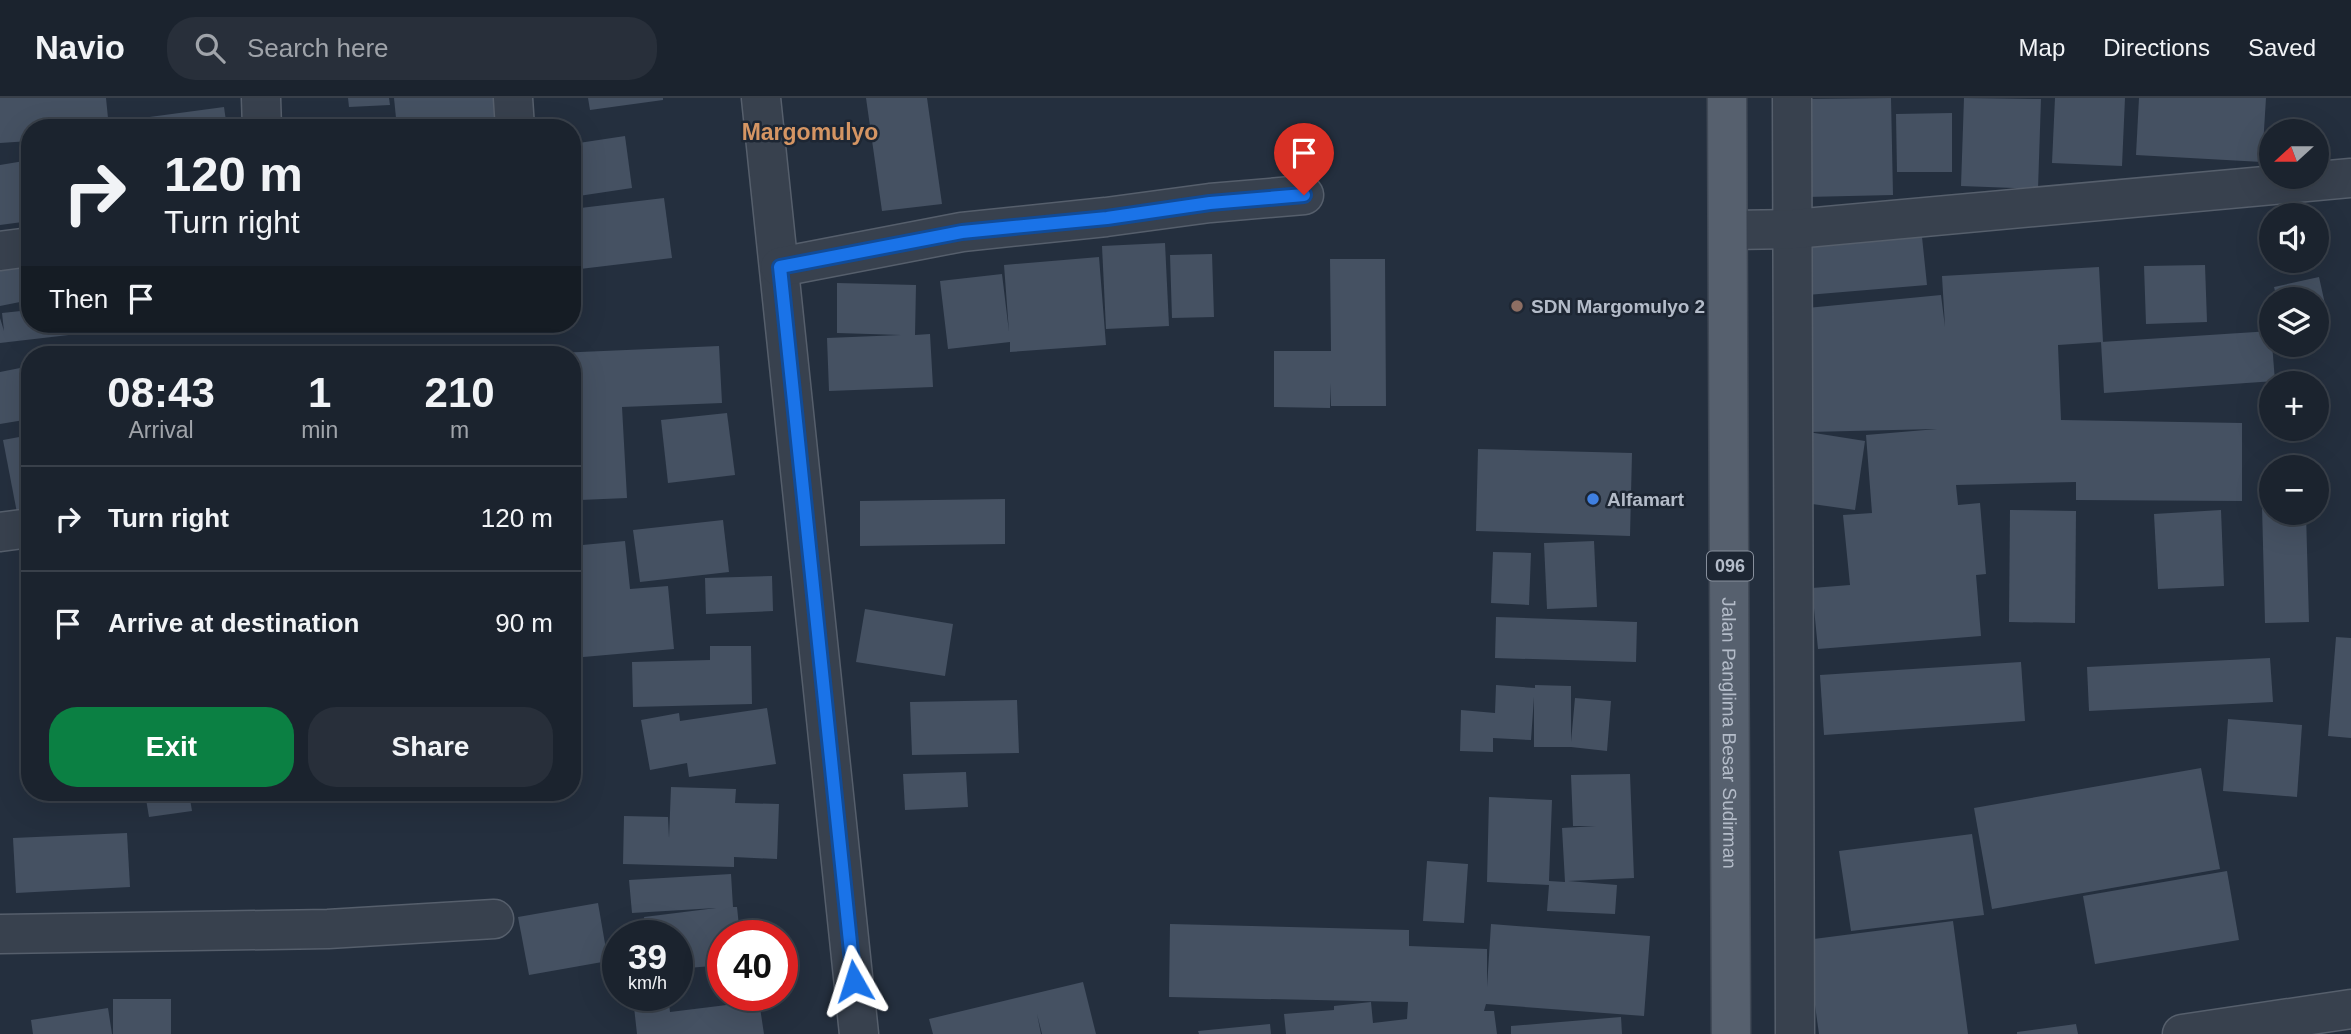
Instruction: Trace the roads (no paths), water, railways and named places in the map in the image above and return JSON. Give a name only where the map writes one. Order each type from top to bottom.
[{"type":"main road","name":"Jalan Panglima Besar Sudirman","points":[[1727,98],[1731,1034]]},
{"type":"street","points":[[261,98],[262,119]]},
{"type":"street","points":[[513,98],[514,119]]},
{"type":"street","points":[[761,98],[859,1034]]},
{"type":"street","points":[[1792,98],[1795,1034]]},
{"type":"street","points":[[1729,230],[1794,229],[2351,178]]},
{"type":"street","points":[[780,267],[962,232],[1107,218],[1210,203],[1304,195]]},
{"type":"street","points":[[0,251],[21,248]]},
{"type":"street","points":[[0,532],[21,529]]},
{"type":"street","points":[[0,934],[328,929],[494,919]]},
{"type":"street","points":[[2182,1034],[2351,1009]]},
{"type":"place","name":"SDN Margomulyo 2","points":[[1517,306]]},
{"type":"place","name":"Alfamart","points":[[1593,499]]},
{"type":"district","name":"Margomulyo","points":[[810,132]]}]
